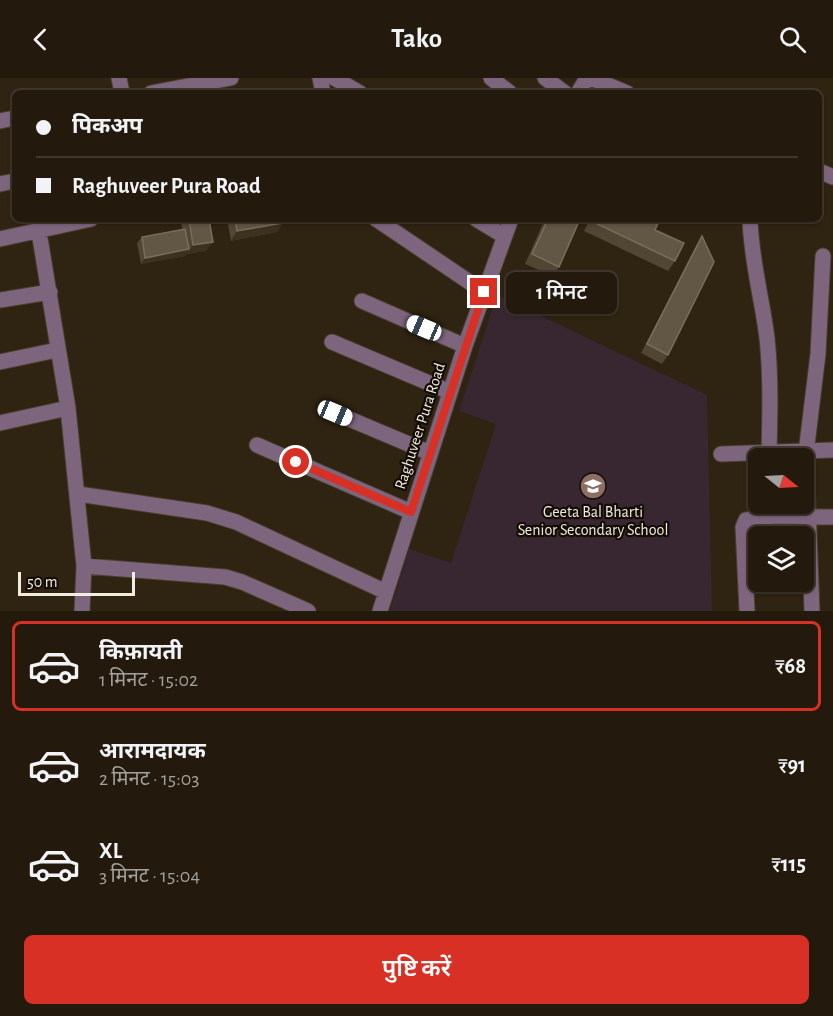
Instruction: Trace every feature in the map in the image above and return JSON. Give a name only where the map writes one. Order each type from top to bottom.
[{"type":"street","points":[[167,90],[231,78]]},
{"type":"street","points":[[333,78],[355,90]]},
{"type":"street","points":[[491,78],[506,90]]},
{"type":"street","points":[[545,78],[561,90]]},
{"type":"street","points":[[591,78],[620,90]]},
{"type":"street","points":[[0,239],[79,222]]},
{"type":"street","points":[[380,222],[484,292]]},
{"type":"street","points":[[481,222],[504,236]]},
{"type":"street","name":"Raghuveer Pura Road","points":[[380,611],[465,346],[510,222]]},
{"type":"street","points":[[750,222],[752,256],[764,314],[769,365],[769,448]]},
{"type":"street","points":[[39,232],[68,408],[78,494],[84,566],[82,611]]},
{"type":"street","points":[[807,448],[818,354],[823,256]]},
{"type":"street","points":[[0,300],[50,292]]},
{"type":"street","points":[[362,301],[465,346]]},
{"type":"street","points":[[332,342],[450,392]]},
{"type":"street","points":[[0,362],[57,350]]},
{"type":"street","points":[[0,423],[68,408]]},
{"type":"street","points":[[335,413],[430,453]]},
{"type":"street","points":[[257,445],[411,512]]},
{"type":"street","points":[[814,452],[833,450]]},
{"type":"street","points":[[721,454],[748,453]]},
{"type":"street","points":[[78,494],[207,513],[226,519],[264,533],[386,592]]},
{"type":"street","points":[[747,611],[744,524],[750,519],[807,515],[833,517]]},
{"type":"street","points":[[807,515],[812,611]]},
{"type":"street","points":[[84,566],[225,577],[242,582],[308,611]]},
{"type":"shaded area","name":"Geeta Bal Bharti Senior Secondary School","points":[[497,295],[707,395],[712,611],[390,611],[409,549],[451,563],[496,424],[459,411]]},
{"type":"building","points":[[189,222],[210,222],[213,242],[193,245]]},
{"type":"building","points":[[236,222],[283,223],[237,231]]},
{"type":"building","points":[[547,222],[579,222],[559,267],[532,254]]},
{"type":"building","points":[[593,222],[659,222],[655,230],[684,243],[675,261]]},
{"type":"building","points":[[185,229],[189,249],[145,258],[142,237]]},
{"type":"building","points":[[702,236],[714,262],[668,355],[647,344]]},
{"type":"place","name":"Geeta Bal Bharti Senior Secondary School","points":[[593,486]]},
{"type":"route","points":[[296,462],[411,512],[484,292]]}]
